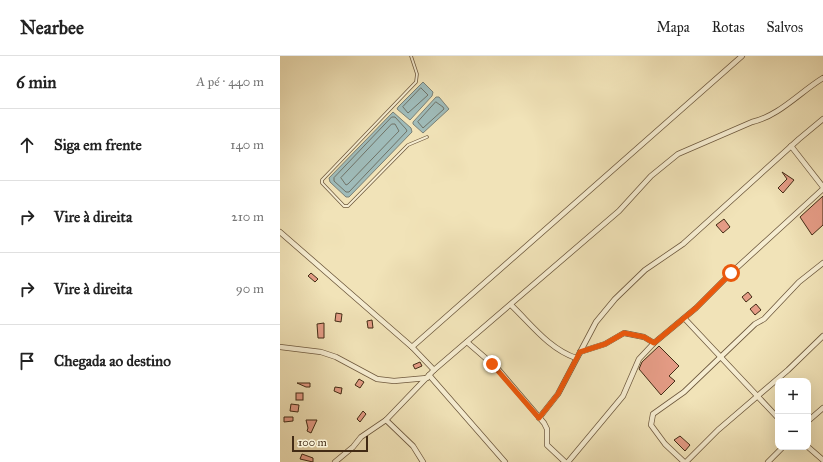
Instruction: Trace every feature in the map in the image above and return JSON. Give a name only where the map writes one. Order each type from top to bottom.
[{"type":"street","points":[[412,348],[742,56]]},
{"type":"street","points":[[335,462],[353,447],[362,437],[386,420],[434,370],[618,211],[651,176],[678,154],[752,122],[761,120],[790,103],[809,86],[823,78]]},
{"type":"street","points":[[539,418],[558,394],[596,322],[642,273],[683,244],[823,119]]},
{"type":"street","points":[[467,342],[496,368],[539,418],[547,429],[547,445],[566,462],[624,396],[636,363],[654,343],[685,319],[731,273],[823,188],[791,146]]},
{"type":"street","points":[[280,232],[412,348],[434,370]]},
{"type":"street","points":[[823,263],[799,282],[764,319],[755,324],[684,392],[653,414],[651,425],[685,462],[756,395],[788,370],[823,336]]},
{"type":"street","points":[[818,268],[823,272]]},
{"type":"street","points":[[511,305],[554,347],[563,353],[576,358]]},
{"type":"street","points":[[685,319],[775,415]]},
{"type":"street","points":[[580,352],[605,344],[624,333],[644,337],[654,343]]},
{"type":"street","points":[[280,347],[321,352],[336,357],[377,379],[394,381],[428,376]]},
{"type":"street","points":[[428,376],[505,462]]},
{"type":"street","points":[[811,419],[823,408]]},
{"type":"street","points":[[386,420],[414,446],[423,462]]},
{"type":"street","points":[[768,462],[780,450]]},
{"type":"street","points":[[811,450],[823,460]]},
{"type":"lane","points":[[411,56],[417,74],[416,82],[322,180],[322,183],[344,206],[348,206],[408,145],[427,137]]},
{"type":"water","points":[[423,82],[433,92],[432,96],[410,120],[397,109]]},
{"type":"water","points":[[436,97],[439,97],[449,109],[423,133],[413,124],[413,122]]},
{"type":"water","points":[[393,112],[411,128],[412,132],[349,197],[346,197],[330,182],[329,178]]},
{"type":"building","points":[[782,172],[794,180],[783,193],[778,188],[787,179]]},
{"type":"building","points":[[823,196],[823,225],[812,235],[800,217]]},
{"type":"building","points":[[724,219],[730,227],[723,233],[716,225]]},
{"type":"building","points":[[311,273],[318,279],[315,282],[308,276]]},
{"type":"building","points":[[748,292],[752,297],[746,302],[742,297]]},
{"type":"building","points":[[756,304],[761,310],[755,315],[750,309]]},
{"type":"building","points":[[336,313],[342,314],[341,322],[335,321]]},
{"type":"building","points":[[372,320],[373,328],[368,328],[367,321]]},
{"type":"building","points":[[324,323],[324,338],[318,338],[317,324]]},
{"type":"building","points":[[659,346],[679,366],[669,376],[675,381],[661,395],[639,369],[642,362]]},
{"type":"building","points":[[420,362],[422,366],[415,369],[413,365]]},
{"type":"building","points":[[359,379],[364,382],[360,388],[355,385]]},
{"type":"building","points":[[297,383],[310,383],[310,387],[306,387]]},
{"type":"building","points":[[335,387],[342,388],[341,394],[334,391]]},
{"type":"building","points":[[296,393],[303,393],[303,400],[296,400]]},
{"type":"building","points":[[291,404],[299,405],[298,412],[290,411]]},
{"type":"building","points":[[363,411],[366,414],[360,422],[357,419]]},
{"type":"building","points":[[284,417],[293,417],[293,421],[284,422]]},
{"type":"building","points":[[306,420],[317,420],[311,433],[307,431],[308,428]]},
{"type":"building","points":[[680,436],[690,445],[685,451],[674,440]]},
{"type":"building","points":[[302,454],[313,458],[313,462],[300,459]]},
{"type":"route","points":[[492,364],[539,418],[558,394],[568,371],[580,352],[605,344],[624,333],[644,337],[654,343],[696,308],[731,273]]}]
